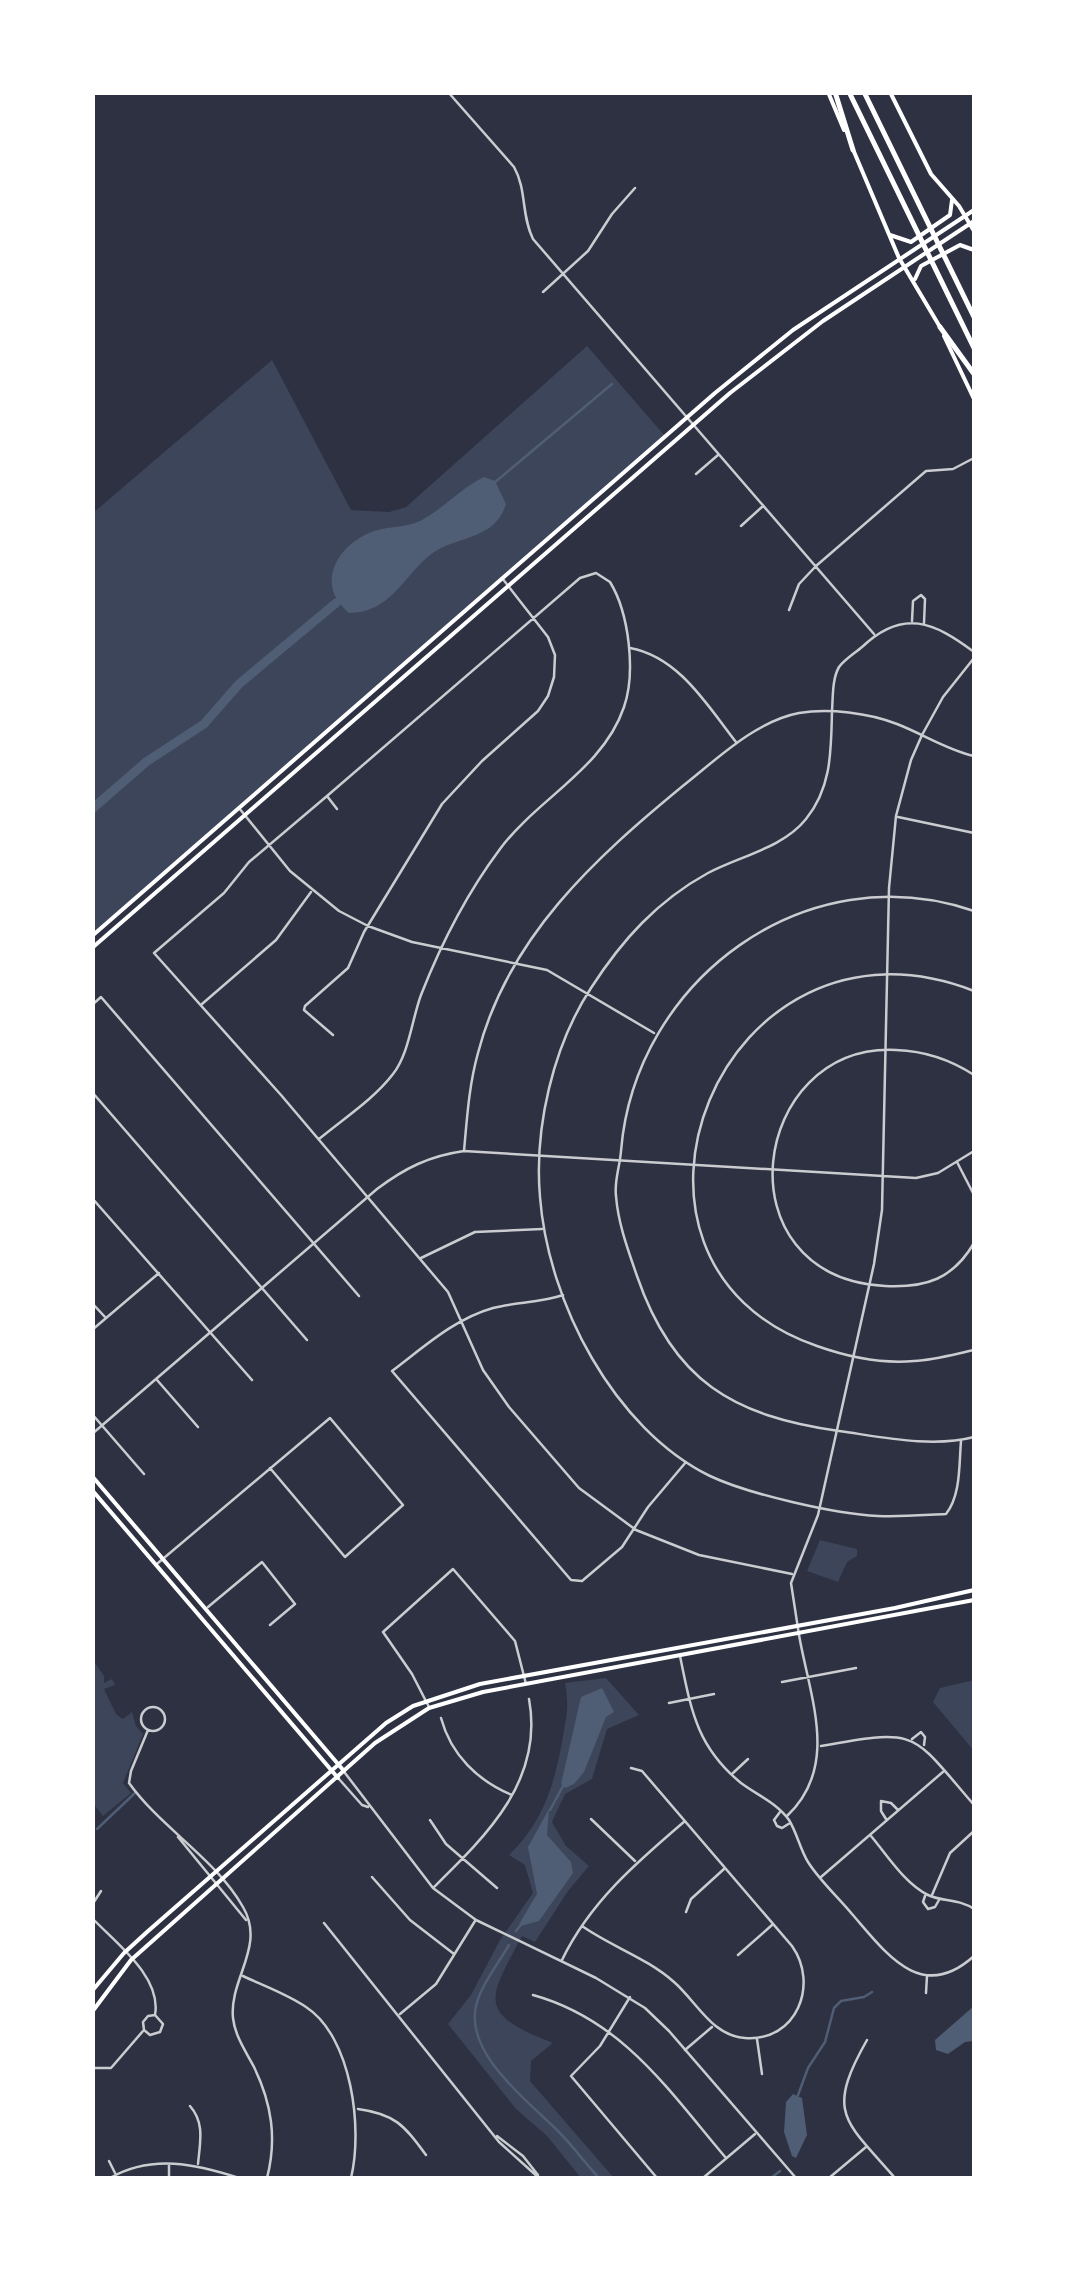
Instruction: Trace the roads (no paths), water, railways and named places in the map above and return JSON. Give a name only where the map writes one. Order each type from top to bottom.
[{"type":"highway","points":[[831,92],[853,150]]},
{"type":"highway","points":[[849,92],[974,348]]},
{"type":"highway","points":[[864,92],[974,318]]},
{"type":"highway","points":[[940,327],[974,374]]},
{"type":"main road","points":[[890,92],[930,171],[972,223],[974,231]]},
{"type":"main road","points":[[853,150],[900,258],[940,327],[974,399]]},
{"type":"main road","points":[[890,235],[911,242],[950,215],[952,200]]},
{"type":"main road","points":[[92,936],[778,342],[974,210]]},
{"type":"main road","points":[[92,948],[784,349],[972,223]]},
{"type":"main road","points":[[915,283],[921,266],[938,256],[960,245],[974,250]]},
{"type":"main road","points":[[778,342],[784,349]]},
{"type":"main road","points":[[92,1476],[344,1772]]},
{"type":"main road","points":[[92,1490],[338,1778]]},
{"type":"main road","points":[[92,1991],[124,1953],[213,1873],[386,1724],[426,1701],[463,1688],[974,1590]]},
{"type":"main road","points":[[92,2012],[132,1960],[391,1730],[429,1708],[526,1684],[974,1600]]},
{"type":"main road","points":[[908,1605],[909,1614]]},
{"type":"main road","points":[[232,1653],[236,1644]]},
{"type":"main road","points":[[272,1699],[278,1694]]},
{"type":"street","points":[[448,92],[514,167],[520,178],[528,228],[564,275],[874,635]]},
{"type":"street","points":[[543,292],[588,251],[635,188]]},
{"type":"street","points":[[696,474],[719,454]]},
{"type":"street","points":[[789,610],[799,584],[816,566],[926,472],[953,469],[974,458]]},
{"type":"street","points":[[741,526],[764,506]]},
{"type":"street","points":[[318,1140],[396,1072],[421,996],[474,887],[504,843],[538,806],[587,766],[616,726],[627,696],[629,648],[613,587],[602,576],[580,578],[249,862],[224,893],[154,953],[448,1292],[483,1370],[509,1407],[579,1488],[636,1530],[699,1555],[793,1574]]},
{"type":"street","points":[[333,1036],[304,1010],[348,968],[368,926],[442,804],[482,761],[538,711],[548,696],[555,656],[548,636],[502,578]]},
{"type":"street","points":[[912,622],[913,602],[920,595],[925,599],[924,623]]},
{"type":"street","points":[[786,1816],[811,1788],[819,1746],[791,1593],[793,1574],[820,1506],[869,1284],[885,1177],[890,857],[896,816],[910,760],[922,735],[943,697],[974,655],[950,634],[912,622],[874,635],[839,668],[832,691],[830,772],[804,822],[784,838],[708,874],[658,907],[618,946],[588,992],[569,1027],[555,1069],[544,1118],[540,1196],[544,1229],[564,1294],[588,1352],[614,1396],[652,1437],[686,1462],[731,1485],[820,1506],[877,1516],[946,1514],[952,1506],[958,1479],[960,1441]]},
{"type":"street","points":[[629,648],[657,655],[673,666],[738,744]]},
{"type":"street","points":[[464,1151],[466,1110],[478,1053],[517,962],[556,905],[594,862],[738,744],[785,716],[832,713],[872,717],[974,756]]},
{"type":"street","points":[[327,796],[338,809]]},
{"type":"street","points":[[239,808],[312,891],[339,911],[368,926],[442,948],[547,970],[656,1033]]},
{"type":"street","points":[[896,816],[974,833]]},
{"type":"street","points":[[201,1006],[276,940],[312,891]]},
{"type":"street","points":[[974,911],[920,900],[889,899],[852,900],[820,907],[755,935],[700,978],[656,1033],[627,1102],[616,1192],[623,1233],[651,1316],[678,1356],[717,1391],[746,1408],[783,1422],[896,1439],[960,1441],[974,1437]]},
{"type":"street","points":[[974,991],[927,977],[889,973],[856,976],[813,990],[779,1010],[748,1036],[708,1098],[698,1138],[695,1196],[702,1236],[717,1270],[733,1293],[786,1336],[853,1358],[914,1362],[974,1350]]},
{"type":"street","points":[[92,1005],[101,998],[359,1296]]},
{"type":"street","points":[[974,1076],[947,1060],[926,1054],[888,1050],[848,1058],[831,1066],[792,1104],[780,1129],[771,1168],[777,1208],[797,1246],[829,1271],[869,1284],[912,1286],[935,1281],[958,1266],[974,1243]]},
{"type":"street","points":[[92,1092],[307,1340]]},
{"type":"street","points":[[92,1434],[366,1198],[411,1166],[439,1155],[464,1151],[885,1177],[928,1176],[974,1150]]},
{"type":"street","points":[[957,1162],[974,1195]]},
{"type":"street","points":[[92,1198],[252,1380]]},
{"type":"street","points":[[420,1258],[475,1232],[544,1229]]},
{"type":"street","points":[[92,1330],[160,1273]]},
{"type":"street","points":[[564,1294],[542,1302],[494,1308],[461,1320],[392,1371],[570,1580],[582,1581],[636,1530],[648,1507],[686,1462]]},
{"type":"street","points":[[92,1303],[106,1318]]},
{"type":"street","points":[[156,1379],[198,1427]]},
{"type":"street","points":[[92,1414],[144,1474]]},
{"type":"street","points":[[156,1564],[164,1558],[270,1468],[330,1418],[403,1506],[345,1557],[270,1468]]},
{"type":"street","points":[[206,1608],[262,1562],[296,1604],[270,1625]]},
{"type":"street","points":[[429,1708],[412,1674],[382,1632],[453,1569],[515,1642],[526,1684]]},
{"type":"street","points":[[680,1656],[697,1730],[732,1774],[786,1816],[808,1862],[894,1962],[927,1975],[958,1969],[974,1956]]},
{"type":"street","points":[[782,1682],[856,1668]]},
{"type":"street","points":[[669,1703],[714,1694]]},
{"type":"street","points":[[432,1888],[489,1830],[514,1796],[531,1748],[533,1718],[529,1699]]},
{"type":"street","points":[[150,1708],[158,1708],[164,1714],[164,1724],[156,1731],[148,1730],[142,1724],[142,1716],[150,1708]]},
{"type":"street","points":[[441,1718],[445,1731],[477,1777],[514,1796]]},
{"type":"street","points":[[148,1730],[129,1783],[220,1881],[248,1921],[250,1948],[233,2015],[238,2038],[263,2086],[270,2109],[273,2136],[267,2178]]},
{"type":"street","points":[[912,1739],[918,1733],[924,1734],[923,1746]]},
{"type":"street","points":[[819,1746],[893,1734],[912,1739],[923,1746],[974,1805]]},
{"type":"street","points":[[732,1774],[748,1759]]},
{"type":"street","points":[[582,1926],[658,1969],[690,1997],[713,2026],[738,2037],[756,2038],[773,2033],[790,2021],[800,2006],[805,1990],[800,1956],[642,1772],[631,1768]]},
{"type":"street","points":[[820,1878],[944,1771]]},
{"type":"street","points":[[344,1772],[432,1888],[476,1920],[630,1998],[657,2019],[796,2178]]},
{"type":"street","points":[[338,1778],[362,1806],[370,1808]]},
{"type":"street","points":[[887,1820],[880,1811],[881,1801],[898,1810]]},
{"type":"street","points":[[781,1811],[774,1820],[777,1826],[782,1828],[790,1823]]},
{"type":"street","points":[[430,1820],[446,1844],[497,1888]]},
{"type":"street","points":[[591,1820],[636,1862]]},
{"type":"street","points":[[561,1961],[616,1882],[685,1821]]},
{"type":"street","points":[[932,1896],[950,1853],[974,1831]]},
{"type":"street","points":[[870,1835],[915,1887],[974,1910]]},
{"type":"street","points":[[686,1912],[690,1899],[726,1868]]},
{"type":"street","points":[[372,1876],[410,1920],[455,1954]]},
{"type":"street","points":[[92,1905],[100,1892]]},
{"type":"street","points":[[926,1893],[923,1902],[928,1909],[935,1907],[939,1898]]},
{"type":"street","points":[[92,1918],[153,1988],[155,2015]]},
{"type":"street","points":[[398,2015],[436,1984],[476,1920]]},
{"type":"street","points":[[324,1923],[496,2135],[523,2156],[540,2178]]},
{"type":"street","points":[[738,1955],[773,1924]]},
{"type":"street","points":[[242,1975],[308,2008],[346,2068],[356,2108],[356,2158],[351,2178]]},
{"type":"street","points":[[926,1993],[927,1975]]},
{"type":"street","points":[[533,1994],[610,2030],[635,2052],[726,2158]]},
{"type":"street","points":[[630,1998],[600,2046],[571,2076],[657,2178]]},
{"type":"street","points":[[92,2068],[111,2068],[144,2030],[145,2018],[155,2015]]},
{"type":"street","points":[[144,2030],[154,2035],[160,2032],[163,2024],[155,2015]]},
{"type":"street","points":[[685,2050],[713,2026]]},
{"type":"street","points":[[756,2038],[762,2074]]},
{"type":"street","points":[[867,2040],[843,2090],[846,2112],[852,2126],[896,2178]]},
{"type":"street","points":[[190,2106],[199,2116],[198,2165]]},
{"type":"street","points":[[356,2108],[382,2112],[400,2122],[426,2154]]},
{"type":"street","points":[[702,2178],[756,2132]]},
{"type":"street","points":[[829,2178],[868,2146]]},
{"type":"street","points":[[109,2161],[116,2175]]},
{"type":"street","points":[[168,2163],[169,2178]]},
{"type":"street","points":[[110,2178],[140,2166],[168,2163],[198,2165],[239,2178]]},
{"type":"waterway","points":[[494,483],[612,384]]},
{"type":"waterway","points":[[92,809],[146,762],[204,724],[239,684],[336,603]]},
{"type":"waterway","points":[[550,1810],[563,1786]]},
{"type":"waterway","points":[[97,1829],[135,1793]]},
{"type":"waterway","points":[[516,1931],[520,1926]]},
{"type":"waterway","points":[[509,1945],[478,1998],[475,2024],[480,2042],[502,2075],[599,2178]]},
{"type":"waterway","points":[[798,2095],[808,2068],[825,2042],[834,2008],[841,2001],[872,1992]]},
{"type":"waterway","points":[[771,2178],[780,2171]]}]
